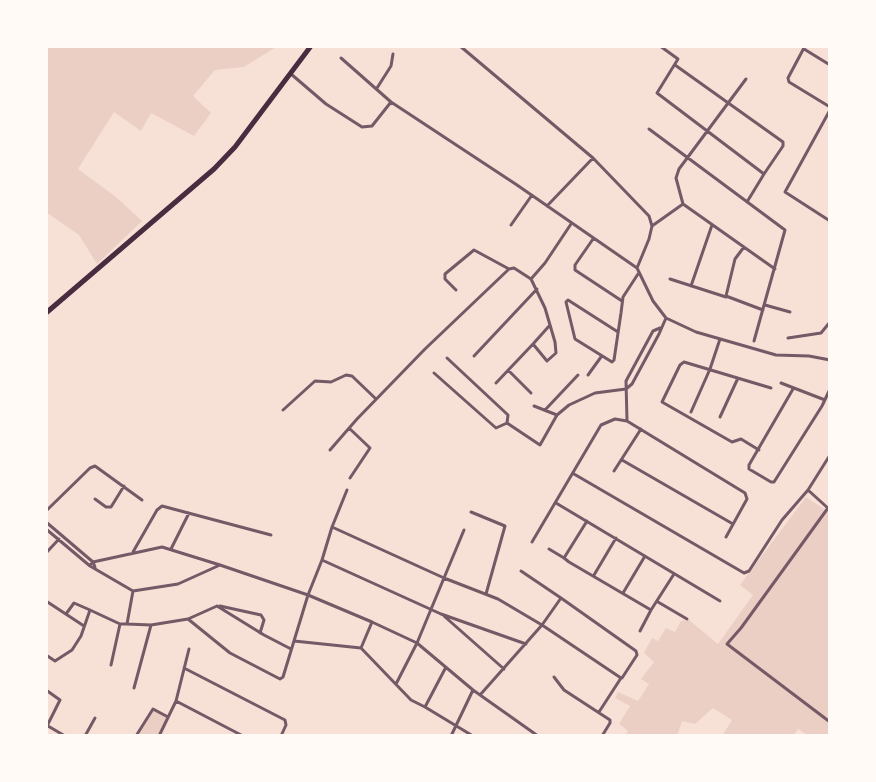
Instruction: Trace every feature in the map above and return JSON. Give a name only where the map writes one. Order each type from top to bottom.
[{"type":"highway","points":[[46,312],[214,169],[235,147],[311,46]]},
{"type":"street","points":[[460,46],[593,158],[646,212],[652,226]]},
{"type":"street","points":[[660,46],[677,57],[675,65],[657,93],[764,174]]},
{"type":"street","points":[[830,65],[804,47],[788,78],[789,82],[830,108],[785,192],[830,221]]},
{"type":"street","points":[[377,88],[388,71],[393,54]]},
{"type":"street","points":[[341,58],[391,102],[532,195],[571,224],[637,268]]},
{"type":"street","points":[[675,65],[783,142],[783,146],[747,202]]},
{"type":"street","points":[[291,74],[326,104],[362,127],[372,126],[391,102]]},
{"type":"street","points":[[746,80],[679,169],[676,178],[683,204],[775,270]]},
{"type":"street","points":[[649,129],[785,230],[754,342]]},
{"type":"street","points":[[547,206],[593,158]]},
{"type":"street","points":[[830,181],[830,188]]},
{"type":"street","points":[[510,226],[532,195]]},
{"type":"street","points":[[683,204],[652,226],[637,268],[638,274],[666,318],[677,324],[720,339],[776,355],[809,356],[830,360]]},
{"type":"street","points":[[531,278],[545,263],[571,224]]},
{"type":"street","points":[[691,286],[712,225]]},
{"type":"street","points":[[593,239],[575,265],[575,270],[622,301]]},
{"type":"street","points":[[726,298],[735,259],[744,247]]},
{"type":"street","points":[[456,290],[445,278],[445,274],[474,250],[509,269],[514,268],[531,278],[537,289],[550,326],[555,354],[546,360],[533,344]]},
{"type":"street","points":[[330,450],[376,399],[509,269]]},
{"type":"street","points":[[618,332],[566,301],[574,338],[609,362],[613,361],[618,332],[622,301],[638,274]]},
{"type":"street","points":[[670,279],[763,310]]},
{"type":"street","points":[[474,356],[537,289]]},
{"type":"street","points":[[765,305],[790,312]]},
{"type":"street","points":[[507,423],[540,445],[558,415],[569,405],[595,393],[626,388],[632,384],[666,318]]},
{"type":"street","points":[[788,338],[821,333],[830,322]]},
{"type":"street","points":[[496,382],[550,326]]},
{"type":"street","points":[[627,421],[626,382],[653,331],[660,328]]},
{"type":"street","points":[[691,412],[720,339]]},
{"type":"street","points":[[588,375],[601,357]]},
{"type":"street","points":[[447,358],[508,415],[507,423]]},
{"type":"street","points":[[758,450],[741,438],[732,442],[662,402],[681,364],[710,368],[771,388]]},
{"type":"street","points":[[508,370],[531,393]]},
{"type":"street","points":[[434,372],[496,428],[507,423]]},
{"type":"street","points":[[283,410],[315,382],[331,382],[346,375],[352,376],[376,399]]},
{"type":"street","points":[[545,410],[578,375]]},
{"type":"street","points":[[720,417],[738,378]]},
{"type":"street","points":[[781,383],[824,400]]},
{"type":"street","points":[[793,389],[748,468],[766,480],[774,482],[830,389]]},
{"type":"street","points":[[534,406],[558,415]]},
{"type":"street","points":[[532,542],[574,474],[601,425],[605,421],[615,419],[627,421],[745,493],[747,499],[726,537]]},
{"type":"street","points":[[349,428],[370,448],[350,478]]},
{"type":"street","points":[[614,471],[641,430]]},
{"type":"street","points":[[574,474],[744,573],[749,571],[782,520],[808,490],[830,455]]},
{"type":"street","points":[[622,460],[733,524]]},
{"type":"street","points":[[46,511],[93,466],[98,466],[142,500]]},
{"type":"street","points":[[95,499],[106,507],[111,507],[124,486]]},
{"type":"street","points":[[188,619],[230,653],[280,679],[283,677],[308,595],[347,490]]},
{"type":"street","points":[[808,490],[829,509],[741,628],[727,644],[830,722]]},
{"type":"street","points":[[556,503],[720,601]]},
{"type":"street","points":[[133,552],[159,508],[166,506],[271,535]]},
{"type":"street","points":[[471,512],[505,526],[486,594]]},
{"type":"street","points":[[171,549],[189,513]]},
{"type":"street","points":[[564,558],[587,521]]},
{"type":"street","points":[[46,522],[94,562]]},
{"type":"street","points":[[332,527],[444,578],[486,594],[542,625],[622,678]]},
{"type":"street","points":[[46,528],[90,566],[133,591],[178,584],[220,565]]},
{"type":"street","points":[[396,684],[417,643],[464,530]]},
{"type":"street","points":[[594,575],[616,538]]},
{"type":"street","points":[[46,553],[59,539]]},
{"type":"street","points":[[90,566],[94,562],[162,547],[308,595],[417,643],[472,690],[538,736]]},
{"type":"street","points":[[549,549],[652,610]]},
{"type":"street","points":[[623,593],[645,556]]},
{"type":"street","points":[[322,560],[441,614],[526,644]]},
{"type":"street","points":[[94,562],[94,567]]},
{"type":"street","points":[[521,571],[636,651],[637,655],[599,712]]},
{"type":"street","points":[[640,630],[674,574]]},
{"type":"street","points":[[127,624],[133,591]]},
{"type":"street","points":[[480,695],[542,625],[561,598]]},
{"type":"street","points":[[46,601],[84,626]]},
{"type":"street","points":[[658,602],[687,619]]},
{"type":"street","points":[[66,614],[74,603],[120,624],[151,625],[188,619],[217,606],[261,616],[264,620],[260,632]]},
{"type":"street","points":[[217,606],[292,649]]},
{"type":"street","points":[[46,655],[55,661],[63,658],[72,650],[81,636],[90,610]]},
{"type":"street","points":[[441,614],[504,669]]},
{"type":"street","points":[[362,648],[372,622]]},
{"type":"street","points":[[111,665],[120,624]]},
{"type":"street","points":[[134,688],[151,625]]},
{"type":"street","points":[[294,641],[362,648],[411,700],[473,736]]},
{"type":"street","points":[[161,735],[176,701],[189,649]]},
{"type":"street","points":[[425,707],[446,667]]},
{"type":"street","points":[[184,668],[285,720],[286,725],[281,736]]},
{"type":"street","points":[[554,677],[564,690],[599,712],[610,722],[602,736]]},
{"type":"street","points":[[46,690],[60,700],[47,727],[65,736]]},
{"type":"street","points":[[451,736],[472,690]]},
{"type":"street","points":[[176,701],[243,736]]},
{"type":"street","points":[[136,736],[153,709],[168,717]]},
{"type":"street","points":[[85,736],[94,718]]},
{"type":"shaded area","points":[[46,46],[278,46],[244,67],[215,70],[193,96],[211,113],[194,136],[151,113],[141,131],[114,112],[78,169],[116,197],[142,221],[97,264],[79,235],[46,212]]},
{"type":"shaded area","points":[[806,497],[830,513],[830,736],[809,736],[798,729],[793,736],[722,736],[732,720],[713,708],[695,724],[682,721],[677,736],[625,736],[628,731],[619,724],[630,706],[615,698],[618,692],[638,701],[649,684],[641,679],[654,662],[644,653],[652,638],[658,641],[666,628],[675,632],[681,621],[689,620],[718,644],[753,595],[740,585]]},
{"type":"shaded area","points":[[154,710],[167,718],[157,736],[138,736]]}]
